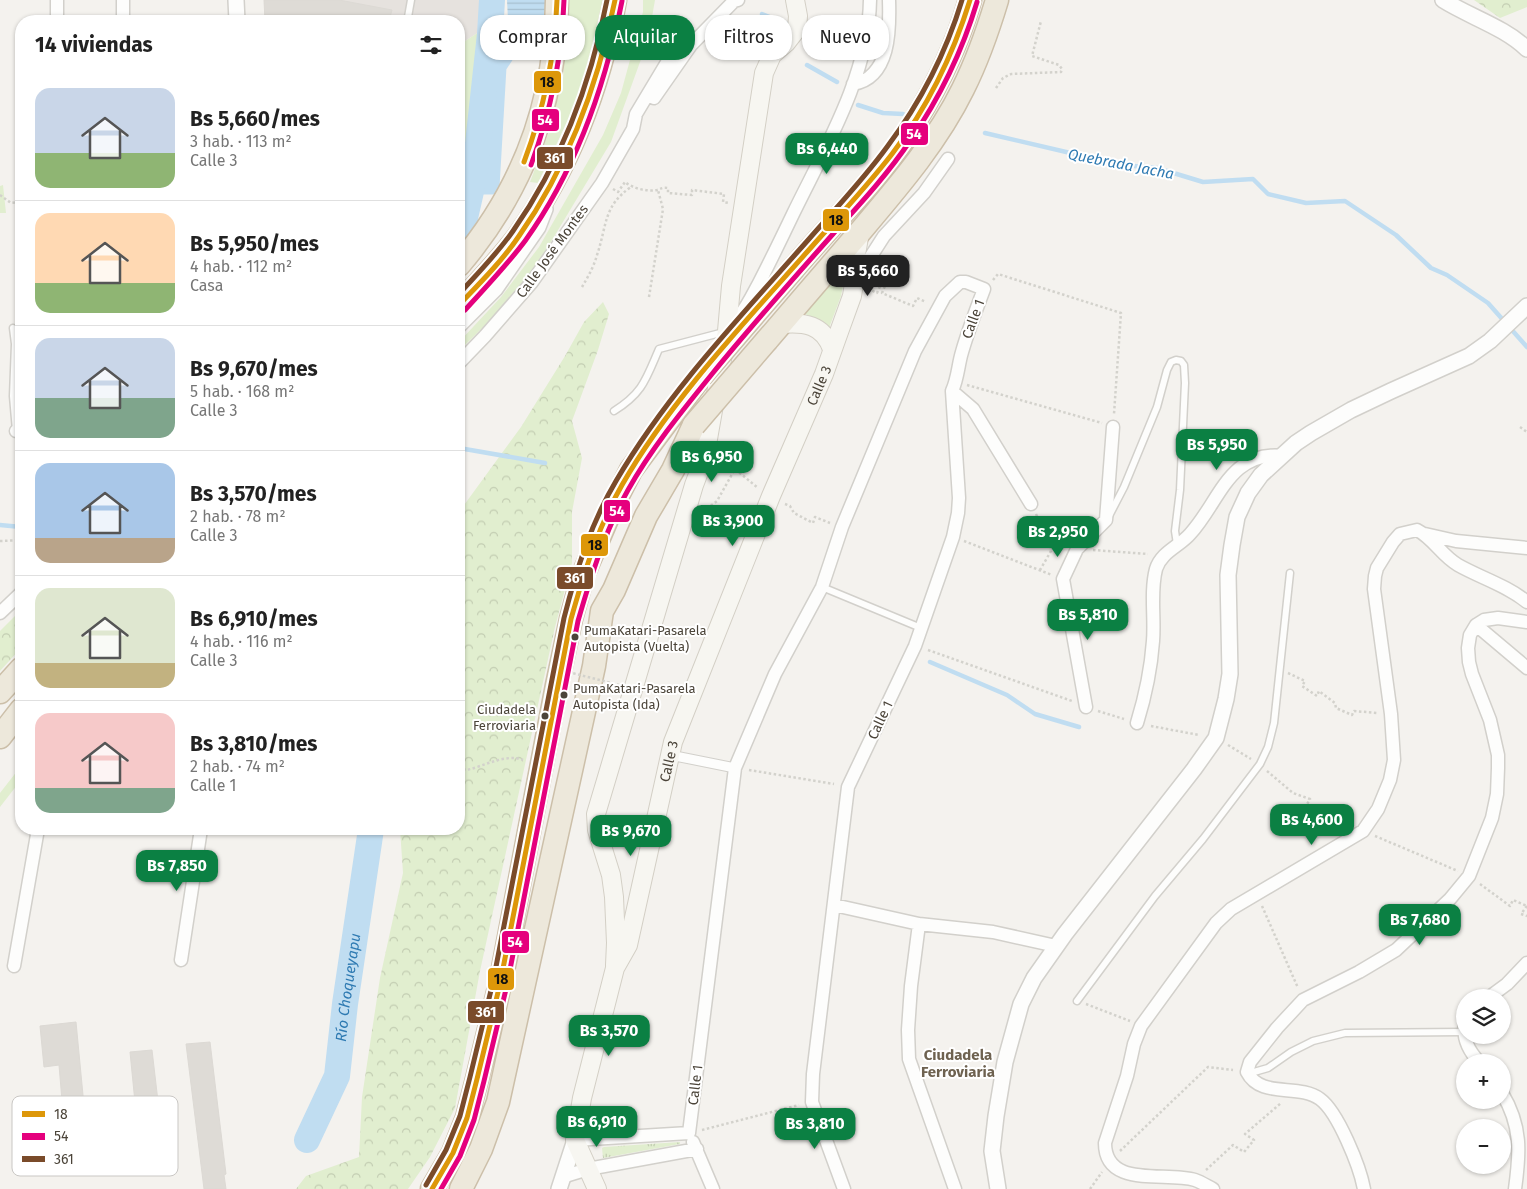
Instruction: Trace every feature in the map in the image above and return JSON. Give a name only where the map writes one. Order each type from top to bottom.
[{"type":"highway","points":[[465,258],[479,242],[500,209],[521,169],[536,130],[547,93],[553,60],[557,0]]},
{"type":"highway","points":[[465,298],[493,268],[519,235],[560,167],[593,90],[615,0]]},
{"type":"highway","points":[[432,1189],[453,1152],[468,1118],[500,984],[570,619],[583,575],[613,505],[630,470],[701,376],[863,188],[915,121],[957,38],[970,0]]},
{"type":"highway","points":[[461,1189],[481,1149],[498,1102],[594,666],[602,611],[614,590],[646,516],[673,470],[694,425],[916,164],[940,129],[963,89],[982,44],[997,0]]},
{"type":"highway","points":[[0,692],[15,676]]},
{"type":"highway","points":[[0,737],[15,718]]},
{"type":"main road","points":[[615,968],[614,897],[611,875],[596,830],[596,814],[694,485],[705,456],[727,331],[731,286],[764,73],[772,55],[786,43],[797,29],[798,16],[795,0]]},
{"type":"main road","name":"Calle 3","points":[[575,1140],[582,1098],[615,968],[628,945],[670,755],[771,496],[824,374],[852,296],[860,232]]},
{"type":"main road","name":"Calle 3","points":[[774,332],[798,323],[818,329],[829,341],[832,349]]},
{"type":"main road","points":[[575,1140],[597,1189]]},
{"type":"street","points":[[57,0],[57,15]]},
{"type":"street","points":[[123,0],[123,15]]},
{"type":"street","points":[[236,0],[237,15]]},
{"type":"street","name":"Calle José Montes","points":[[465,357],[532,282],[602,183],[634,130],[691,45],[734,1],[738,0]]},
{"type":"street","points":[[727,331],[748,305],[774,255],[844,106],[853,84],[867,37],[870,22],[870,0]]},
{"type":"street","points":[[853,84],[863,83],[880,66],[885,53],[889,0]]},
{"type":"street","points":[[1443,0],[1503,31],[1527,49]]},
{"type":"street","name":"Calle José Montes","points":[[634,130],[636,114],[668,60]]},
{"type":"street","points":[[855,272],[866,264],[884,236],[924,193],[948,159]]},
{"type":"street","points":[[465,319],[495,289],[538,228],[560,167]]},
{"type":"street","name":"Calle 1","points":[[689,1133],[736,768],[775,674],[822,587],[842,527],[915,351],[946,296],[960,282],[984,288],[966,336],[954,386],[959,498],[953,537],[915,646],[848,787],[813,1074],[812,1102],[844,1189]]},
{"type":"street","points":[[998,1189],[992,1151],[996,1116],[1005,1062],[1021,1004],[1034,978],[1056,946],[1216,738],[1230,674],[1228,575],[1237,517],[1248,493],[1261,475],[1311,433],[1351,410],[1469,356],[1490,341],[1527,306]]},
{"type":"street","points":[[954,386],[973,409],[1030,504]]},
{"type":"street","points":[[1086,707],[1063,579],[1078,549],[1106,520],[1114,427]]},
{"type":"street","points":[[1137,723],[1144,701],[1153,642],[1156,569],[1161,559],[1192,533],[1220,490],[1241,467],[1252,459],[1262,456],[1283,456]]},
{"type":"street","points":[[1213,1189],[1195,1180],[1130,1174],[1116,1170],[1108,1162],[1105,1153],[1106,1144],[1127,1076],[1134,1044],[1141,1026],[1216,923],[1231,909],[1363,831],[1378,809],[1390,780],[1394,760],[1391,714],[1374,589],[1375,576],[1383,557],[1400,534],[1417,530],[1425,534],[1456,541],[1527,548]]},
{"type":"street","points":[[1425,534],[1458,565],[1490,579],[1517,594],[1527,602]]},
{"type":"street","points":[[0,613],[15,599]]},
{"type":"street","points":[[1364,1189],[1362,1176],[1353,1151],[1332,1114],[1321,1100],[1295,1090],[1260,1086],[1247,1072],[1250,1062],[1277,1028],[1304,1000],[1359,972],[1396,950],[1450,899],[1469,876],[1492,818],[1497,794],[1498,768],[1498,755],[1490,720],[1469,662],[1468,648],[1470,635],[1476,625],[1484,620],[1498,618],[1527,622]]},
{"type":"street","points":[[1476,625],[1527,668]]},
{"type":"street","points":[[670,755],[736,768]]},
{"type":"street","points":[[14,966],[37,835]]},
{"type":"street","points":[[181,960],[200,835]]},
{"type":"street","points":[[834,905],[919,924],[993,932],[1056,946]]},
{"type":"street","points":[[919,924],[910,995],[909,1059],[955,1189]]},
{"type":"street","points":[[1500,989],[1527,963]]},
{"type":"street","points":[[1510,1109],[1517,1124],[1519,1138],[1519,1159],[1515,1189]]},
{"type":"street","points":[[561,1183],[575,1140],[689,1133],[713,1189]]},
{"type":"street","points":[[561,1183],[588,1169],[697,1149]]},
{"type":"lane","points":[[408,15],[411,0]]},
{"type":"lane","points":[[14,328],[13,396],[15,408]]},
{"type":"lane","points":[[614,411],[627,403],[643,386],[659,349],[727,331]]},
{"type":"lane","points":[[1106,520],[1113,511],[1124,488],[1157,407],[1167,370],[1171,362],[1181,361],[1184,365],[1185,383],[1180,490],[1174,531],[1177,544]]},
{"type":"lane","points":[[1077,1001],[1155,896],[1203,839],[1260,764],[1268,746],[1274,723],[1290,573]]},
{"type":"lane","points":[[822,587],[921,628]]},
{"type":"lane","points":[[1247,1072],[1268,1068],[1291,1052],[1313,1041],[1345,1033],[1456,1028]]},
{"type":"path","points":[[996,88],[1003,78],[1010,74],[1061,72],[1062,69],[1059,64],[1032,56],[1041,21]]},
{"type":"path","points":[[602,183],[618,192],[625,182],[631,187],[658,190],[661,187],[668,188],[668,193],[692,195],[692,190],[724,194],[723,202],[733,204]]},
{"type":"path","points":[[582,287],[597,257],[608,211],[620,194],[631,187]]},
{"type":"path","points":[[649,297],[663,209],[658,190]]},
{"type":"path","points":[[0,195],[11,203],[15,203]]},
{"type":"path","points":[[855,272],[873,284],[871,290],[877,292],[881,284],[885,286],[882,293],[913,306],[917,298],[926,302],[923,310],[927,312],[931,304],[939,308]]},
{"type":"path","points":[[954,386],[1114,427],[1121,313],[998,274],[984,288]]},
{"type":"path","points":[[1520,427],[1527,432]]},
{"type":"path","points":[[699,512],[702,512],[717,501],[735,469],[759,488]]},
{"type":"path","points":[[779,501],[790,506],[794,513],[813,523],[815,517],[842,527]]},
{"type":"path","points":[[1030,504],[1044,528],[1051,546],[1051,551],[1040,570]]},
{"type":"path","points":[[953,537],[1063,579]]},
{"type":"path","points":[[0,541],[15,540]]},
{"type":"path","points":[[1078,549],[1152,554]]},
{"type":"path","points":[[915,646],[1086,707],[1137,723],[1216,738],[1260,764],[1293,793]]},
{"type":"path","points":[[549,667],[619,685]]},
{"type":"path","points":[[1281,669],[1305,681],[1302,686],[1317,696],[1319,691],[1336,703],[1336,708],[1352,715],[1354,711],[1391,714]]},
{"type":"path","points":[[465,770],[508,759],[521,759],[528,763]]},
{"type":"path","points":[[736,768],[848,787]]},
{"type":"path","points":[[1469,876],[1510,906],[1513,900],[1527,906],[1521,914],[1527,916]]},
{"type":"path","points":[[1257,894],[1304,1000]]},
{"type":"path","points":[[1077,1001],[1141,1026]]},
{"type":"path","points":[[1090,1189],[1108,1162],[1208,1067],[1247,1072]]},
{"type":"path","points":[[1195,1180],[1233,1145],[1244,1152],[1254,1140],[1245,1134],[1295,1090]]},
{"type":"path","points":[[689,1133],[812,1102]]},
{"type":"shaded area","points":[[264,0],[481,0],[480,31],[465,41],[465,15],[265,15]]},
{"type":"green space","points":[[568,0],[603,0],[601,15],[595,15],[595,40],[578,99],[538,183],[530,182],[549,132],[563,79],[564,60],[585,60],[585,15],[567,15]]},
{"type":"green space","points":[[643,0],[655,0],[652,15],[642,15]]},
{"type":"green space","points":[[1474,0],[1527,0],[1527,7],[1500,18]]},
{"type":"green space","points":[[480,31],[480,44],[465,166],[465,41]]},
{"type":"green space","points":[[630,60],[641,60],[611,142],[534,270],[506,305],[465,345],[465,336],[501,297],[539,247],[603,135],[621,93]]},
{"type":"green space","points":[[3,185],[6,213],[0,213],[0,186]]},
{"type":"green space","points":[[844,269],[846,271],[841,296],[829,328],[821,321],[805,314]]},
{"type":"green space","points":[[603,302],[609,314],[572,421],[582,458],[572,512],[572,563],[555,627],[480,971],[455,1108],[430,1157],[408,1189],[296,1189],[306,1176],[359,1157],[362,1097],[380,978],[403,873],[400,835],[465,835],[465,504],[521,427],[584,322]]},
{"type":"green space","points":[[15,616],[15,655],[0,671],[0,631]]},
{"type":"green space","points":[[15,774],[15,788],[0,807],[0,793]]},
{"type":"green space","points":[[680,1142],[680,1144],[603,1158],[602,1148],[604,1147]]},
{"type":"water","points":[[507,0],[547,0],[544,15],[508,15]]},
{"type":"building","points":[[264,0],[339,0],[392,10],[391,15],[265,15]]},
{"type":"building","points":[[76,1022],[83,1096],[62,1096],[59,1065],[44,1067],[40,1026]]},
{"type":"building","points":[[210,1042],[226,1174],[224,1175],[226,1189],[204,1189],[186,1044]]},
{"type":"building","points":[[152,1050],[157,1096],[134,1096],[130,1052]]},
{"type":"waterway","name":"Río Choqueyapu","points":[[465,218],[476,162],[492,0]]},
{"type":"waterway","points":[[472,187],[492,187],[499,67],[504,60]]},
{"type":"waterway","name":"Quebrada Jacha","points":[[807,65],[837,82]]},
{"type":"waterway","name":"Quebrada Jacha","points":[[858,105],[883,113],[903,114]]},
{"type":"waterway","name":"Quebrada Jacha","points":[[985,133],[1079,155],[1099,163],[1157,168],[1203,182],[1253,179],[1268,194],[1306,203],[1345,201],[1396,235],[1431,268],[1447,275],[1488,303],[1527,347]]},
{"type":"waterway","points":[[465,449],[545,463]]},
{"type":"waterway","points":[[0,525],[15,526]]},
{"type":"waterway","points":[[930,662],[1007,695],[1035,714],[1079,727]]},
{"type":"waterway","name":"Río Choqueyapu","points":[[307,1140],[337,1076],[345,1004],[370,835]]},
{"type":"transit line","name":"18","points":[[524,162],[543,102],[554,42],[557,0]]},
{"type":"transit line","name":"54","points":[[531,165],[550,104],[561,43],[564,0]]},
{"type":"transit line","name":"361","points":[[465,288],[487,264],[513,231],[546,177],[560,149],[583,91],[607,0]]},
{"type":"transit line","name":"18","points":[[465,299],[512,245],[537,209],[553,181],[567,152],[590,93],[600,62],[615,0]]},
{"type":"transit line","name":"361","points":[[426,1185],[446,1150],[460,1116],[493,982],[564,618],[579,565],[599,514],[636,448],[682,386],[732,326],[859,183],[899,130],[931,77],[956,20],[962,0]]},
{"type":"transit line","name":"18","points":[[432,1189],[453,1153],[467,1118],[500,984],[571,619],[587,567],[613,501],[664,421],[712,359],[864,188],[905,136],[928,100],[938,80],[956,41],[970,0]]},
{"type":"transit line","name":"54","points":[[465,310],[525,241],[543,214],[574,157],[607,65],[622,1]]},
{"type":"transit line","name":"54","points":[[441,1189],[460,1156],[474,1120],[484,1081],[507,985],[578,621],[593,571],[612,521],[637,475],[678,416],[757,321],[873,189],[910,141],[931,109],[949,75],[977,2]]},
{"type":"place","name":"PumaKatari-Pasarela Autopista (Vuelta)","points":[[575,637]]},
{"type":"place","name":"PumaKatari-Pasarela Autopista (Ida)","points":[[564,695]]},
{"type":"place","name":"Ciudadela Ferroviaria","points":[[545,716]]},
{"type":"district","name":"Ciudadela Ferroviaria","points":[[958,1064]]}]
